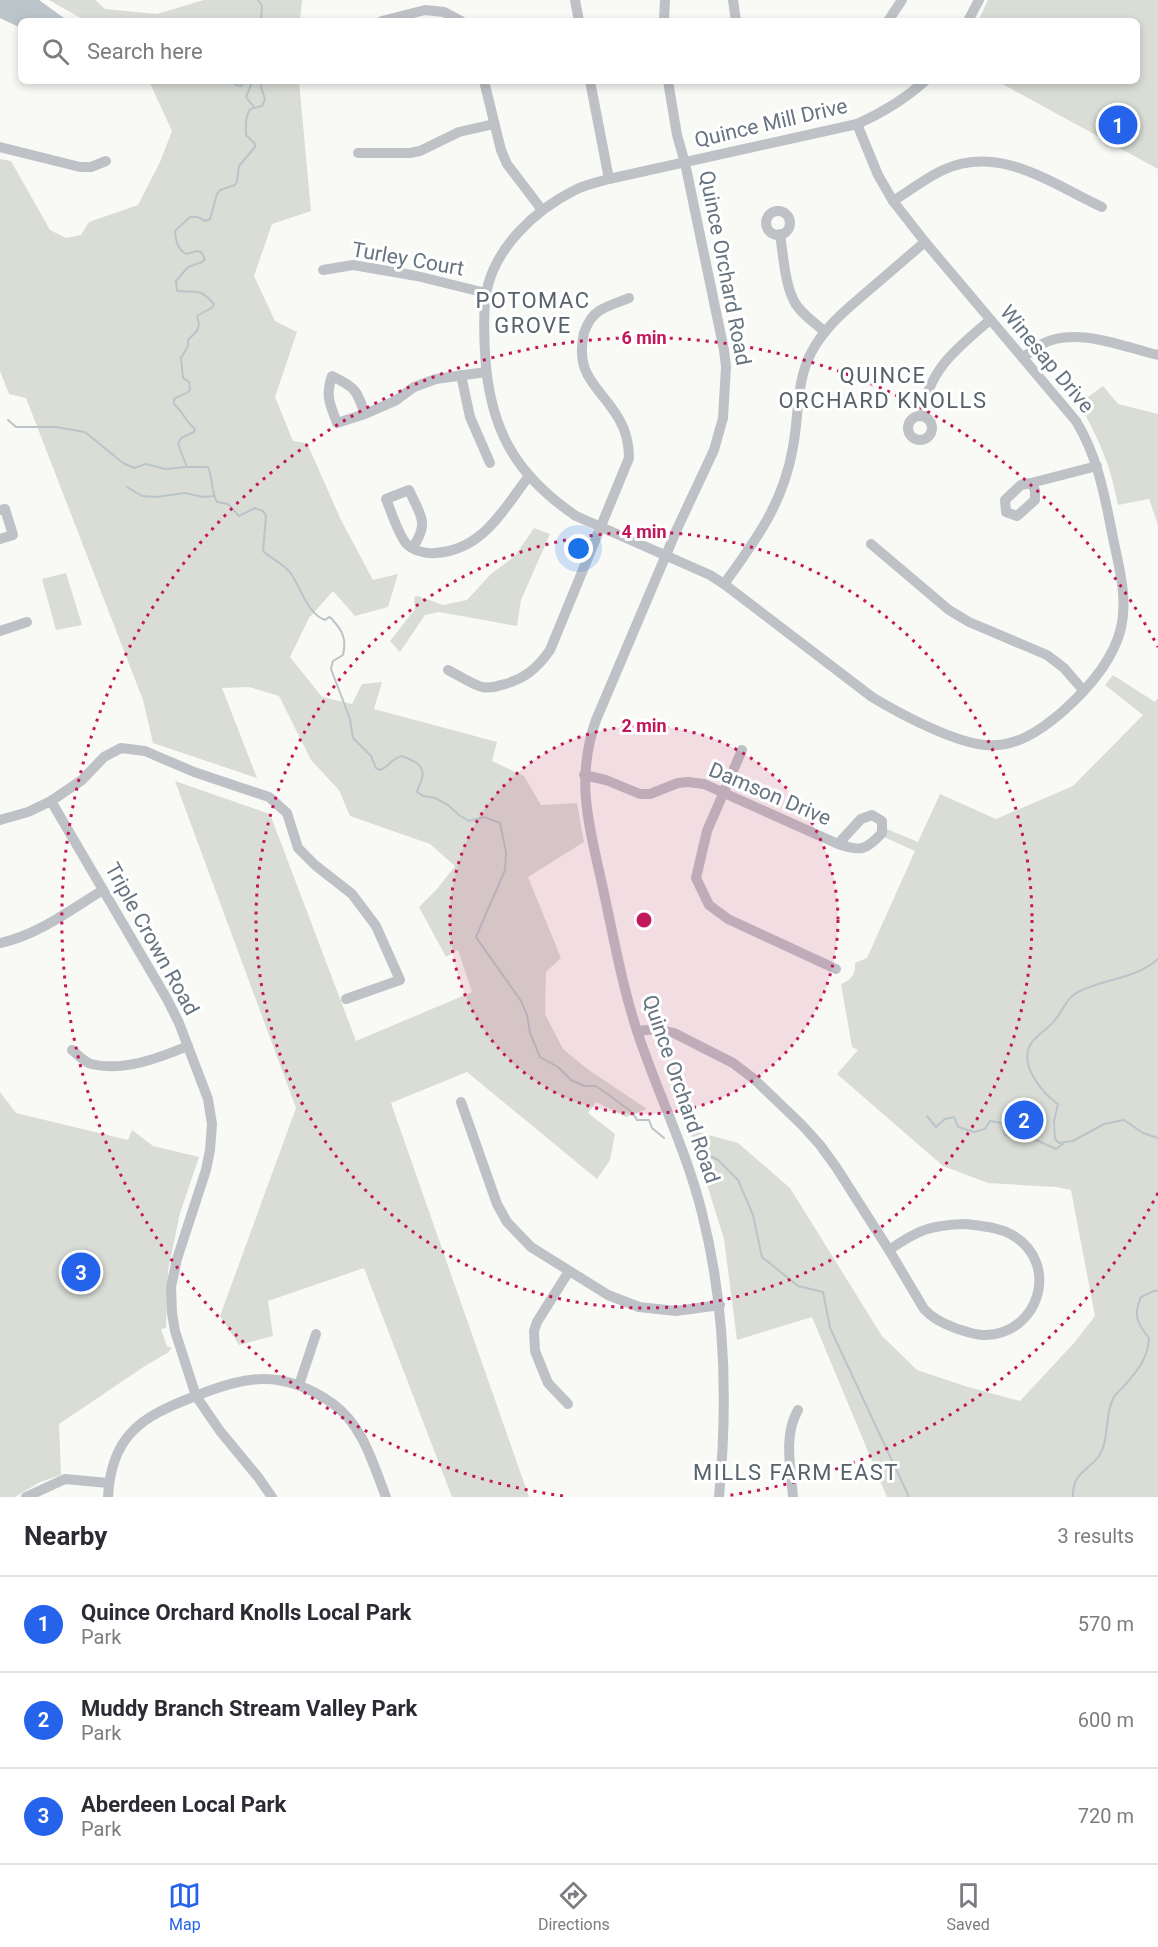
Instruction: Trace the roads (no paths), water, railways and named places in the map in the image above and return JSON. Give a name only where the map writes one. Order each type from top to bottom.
[{"type":"street","points":[[574,0],[578,18]]},
{"type":"street","points":[[664,18],[665,0]]},
{"type":"street","points":[[733,0],[736,18]]},
{"type":"street","points":[[890,18],[902,0]]},
{"type":"street","points":[[970,18],[979,0]]},
{"type":"street","points":[[394,18],[425,10],[444,12],[455,18]]},
{"type":"street","points":[[485,84],[501,150],[507,164],[542,210]]},
{"type":"street","points":[[591,84],[609,179]]},
{"type":"street","name":"Quince Orchard Road","points":[[668,84],[677,135],[722,337],[726,366],[723,418],[714,450],[666,555],[596,720],[587,748],[584,775],[585,805],[637,1031],[694,1184],[708,1238],[720,1305],[725,1390],[720,1497]]},
{"type":"street","name":"Quince Mill Drive","points":[[486,372],[484,325],[486,293],[493,271],[506,247],[542,210],[577,189],[609,179],[857,124],[897,104],[921,84]]},
{"type":"street","points":[[358,153],[420,151],[459,132],[494,124]]},
{"type":"street","name":"Winesap Drive","points":[[486,372],[489,397],[498,425],[512,453],[528,476],[558,505],[601,528],[710,575],[872,697],[908,717],[961,740],[986,746],[1023,739],[1047,725],[1099,672],[1114,648],[1121,627],[1123,614],[1120,574],[1097,466],[1084,434],[1076,422],[893,201],[878,175],[857,124]]},
{"type":"street","points":[[0,147],[80,167],[91,167],[106,161]]},
{"type":"street","points":[[893,201],[945,169],[985,161],[1000,162],[1030,171],[1102,207]]},
{"type":"street","points":[[780,234],[790,292],[794,302],[825,332]]},
{"type":"street","points":[[724,584],[767,523],[780,494],[794,446],[802,378],[810,355],[832,322],[925,242]]},
{"type":"street","name":"Turley Court","points":[[323,270],[352,265],[417,276],[486,293]]},
{"type":"street","points":[[448,670],[482,687],[495,687],[528,675],[550,650],[628,458],[627,437],[619,418],[589,380],[581,358],[581,346],[586,326],[599,311],[629,298]]},
{"type":"street","points":[[922,416],[924,400],[930,384],[943,363],[990,320]]},
{"type":"street","points":[[1023,358],[1043,343],[1082,336],[1158,355]]},
{"type":"street","points":[[365,414],[358,393],[352,386],[332,376],[328,388],[328,399],[337,423],[365,414],[395,401],[414,387],[436,379],[486,372]]},
{"type":"street","points":[[461,375],[470,417],[490,463]]},
{"type":"street","points":[[1031,483],[1097,466]]},
{"type":"street","points":[[413,547],[420,536],[423,521],[410,490],[386,499],[406,543],[413,547],[426,554],[446,552],[469,544],[487,530],[528,476]]},
{"type":"street","points":[[0,510],[5,508],[13,535],[0,539]]},
{"type":"street","points":[[871,544],[949,610],[969,622],[1047,655],[1064,668],[1083,690]]},
{"type":"street","points":[[0,631],[27,622]]},
{"type":"street","points":[[0,820],[28,812],[51,801],[82,780],[104,757],[121,748],[145,751],[194,772],[269,797],[287,813],[298,848],[315,865],[352,894],[376,926],[400,980],[346,999]]},
{"type":"street","points":[[742,750],[707,831],[696,878],[710,905],[728,920],[836,969]]},
{"type":"street","name":"Damson Drive","points":[[584,775],[606,780],[640,794],[650,794],[678,783],[704,784],[838,844]]},
{"type":"street","name":"Triple Crown Road","points":[[51,801],[167,999],[208,1099],[212,1124],[210,1149],[206,1170],[178,1256],[171,1287],[172,1313],[175,1331],[196,1396],[220,1431],[272,1497]]},
{"type":"street","points":[[0,944],[35,932],[103,890]]},
{"type":"street","points":[[637,1031],[657,1029],[674,1034],[733,1063],[754,1079],[802,1125],[836,1167],[930,1316],[966,1332],[985,1335],[1002,1333],[1022,1323],[1038,1296],[1040,1273],[1031,1252],[1014,1235],[1002,1230],[965,1224],[940,1224],[912,1234],[889,1250]]},
{"type":"street","points":[[72,1050],[92,1064],[115,1066],[156,1060],[188,1046]]},
{"type":"street","points":[[461,1102],[497,1204],[507,1222],[531,1247],[608,1295],[639,1307],[676,1311],[720,1305]]},
{"type":"street","points":[[568,1271],[537,1322],[534,1331],[535,1351],[548,1383],[568,1404]]},
{"type":"street","points":[[299,1385],[316,1335]]},
{"type":"street","points":[[108,1497],[108,1483],[113,1463],[136,1426],[162,1409],[227,1384],[251,1379],[277,1380],[299,1385],[332,1403],[344,1413],[359,1431],[386,1497]]},
{"type":"street","points":[[793,1497],[789,1434],[798,1410]]},
{"type":"street","points":[[26,1497],[65,1479],[108,1483]]},
{"type":"waterway","points":[[258,0],[262,6],[261,18]]},
{"type":"waterway","points":[[235,84],[241,86],[243,84]]},
{"type":"waterway","points":[[251,84],[246,97],[254,107]]},
{"type":"waterway","points":[[261,84],[265,99],[262,106],[250,109],[246,122],[246,135],[255,147],[239,166],[237,182],[235,185],[220,190],[217,194],[210,219],[206,221],[190,217],[175,231],[178,244],[183,252],[186,254],[201,252],[205,259],[188,267],[176,281],[177,291],[201,293],[214,304],[213,307],[197,316],[199,325],[197,331],[188,340],[188,346],[181,358],[183,378],[189,382],[190,390],[174,399],[174,404],[195,429],[194,432],[181,438],[178,444],[187,467],[208,467],[217,502],[228,504],[239,516],[255,508],[263,511],[266,516],[263,551],[289,571],[313,612],[325,620],[331,618],[341,630],[344,639],[343,655],[333,661],[331,669],[350,719],[353,738],[371,756],[376,768],[383,769],[402,756],[407,758],[421,768],[422,776],[417,792],[448,805],[469,821],[484,817],[500,823],[506,852],[505,870],[476,937],[521,1001],[540,1057],[558,1067],[571,1080],[602,1090],[633,1113],[637,1120],[649,1120],[652,1128],[664,1138]]},
{"type":"waterway","points":[[8,420],[16,427],[56,427],[85,432],[123,463],[134,468],[146,464],[165,469],[186,467]]},
{"type":"waterway","points":[[127,487],[142,496],[156,497],[185,493],[203,497],[214,496]]},
{"type":"waterway","points":[[1158,959],[1140,971],[1074,995],[1052,1023],[1032,1042],[1027,1059],[1033,1077],[1045,1093],[1058,1104],[1054,1121],[1055,1139],[1059,1143],[1073,1141],[1104,1124],[1124,1120],[1143,1133],[1158,1138]]},
{"type":"waterway","points":[[927,1116],[936,1127],[945,1119],[954,1117],[958,1127],[974,1132],[985,1129],[990,1121],[1002,1123],[1005,1135],[1017,1140],[1025,1135],[1056,1149],[1063,1144]]},
{"type":"waterway","points":[[693,1147],[718,1160],[738,1180],[753,1215],[762,1257],[798,1286],[823,1292],[830,1328],[909,1497]]},
{"type":"waterway","points":[[1073,1497],[1073,1489],[1078,1477],[1095,1461],[1102,1449],[1114,1397],[1144,1358],[1149,1338],[1139,1323],[1137,1314],[1141,1297],[1158,1291]]},
{"type":"place","name":"Quince Orchard Knolls Local Park","points":[[1118,125]]},
{"type":"place","name":"Muddy Branch Stream Valley Park","points":[[1024,1120]]},
{"type":"place","name":"Aberdeen Local Park","points":[[81,1272]]},
{"type":"district","name":"POTOMAC GROVE","points":[[533,312]]},
{"type":"district","name":"QUINCE ORCHARD KNOLLS","points":[[883,388]]},
{"type":"district","name":"MILLS FARM EAST","points":[[796,1472]]}]
